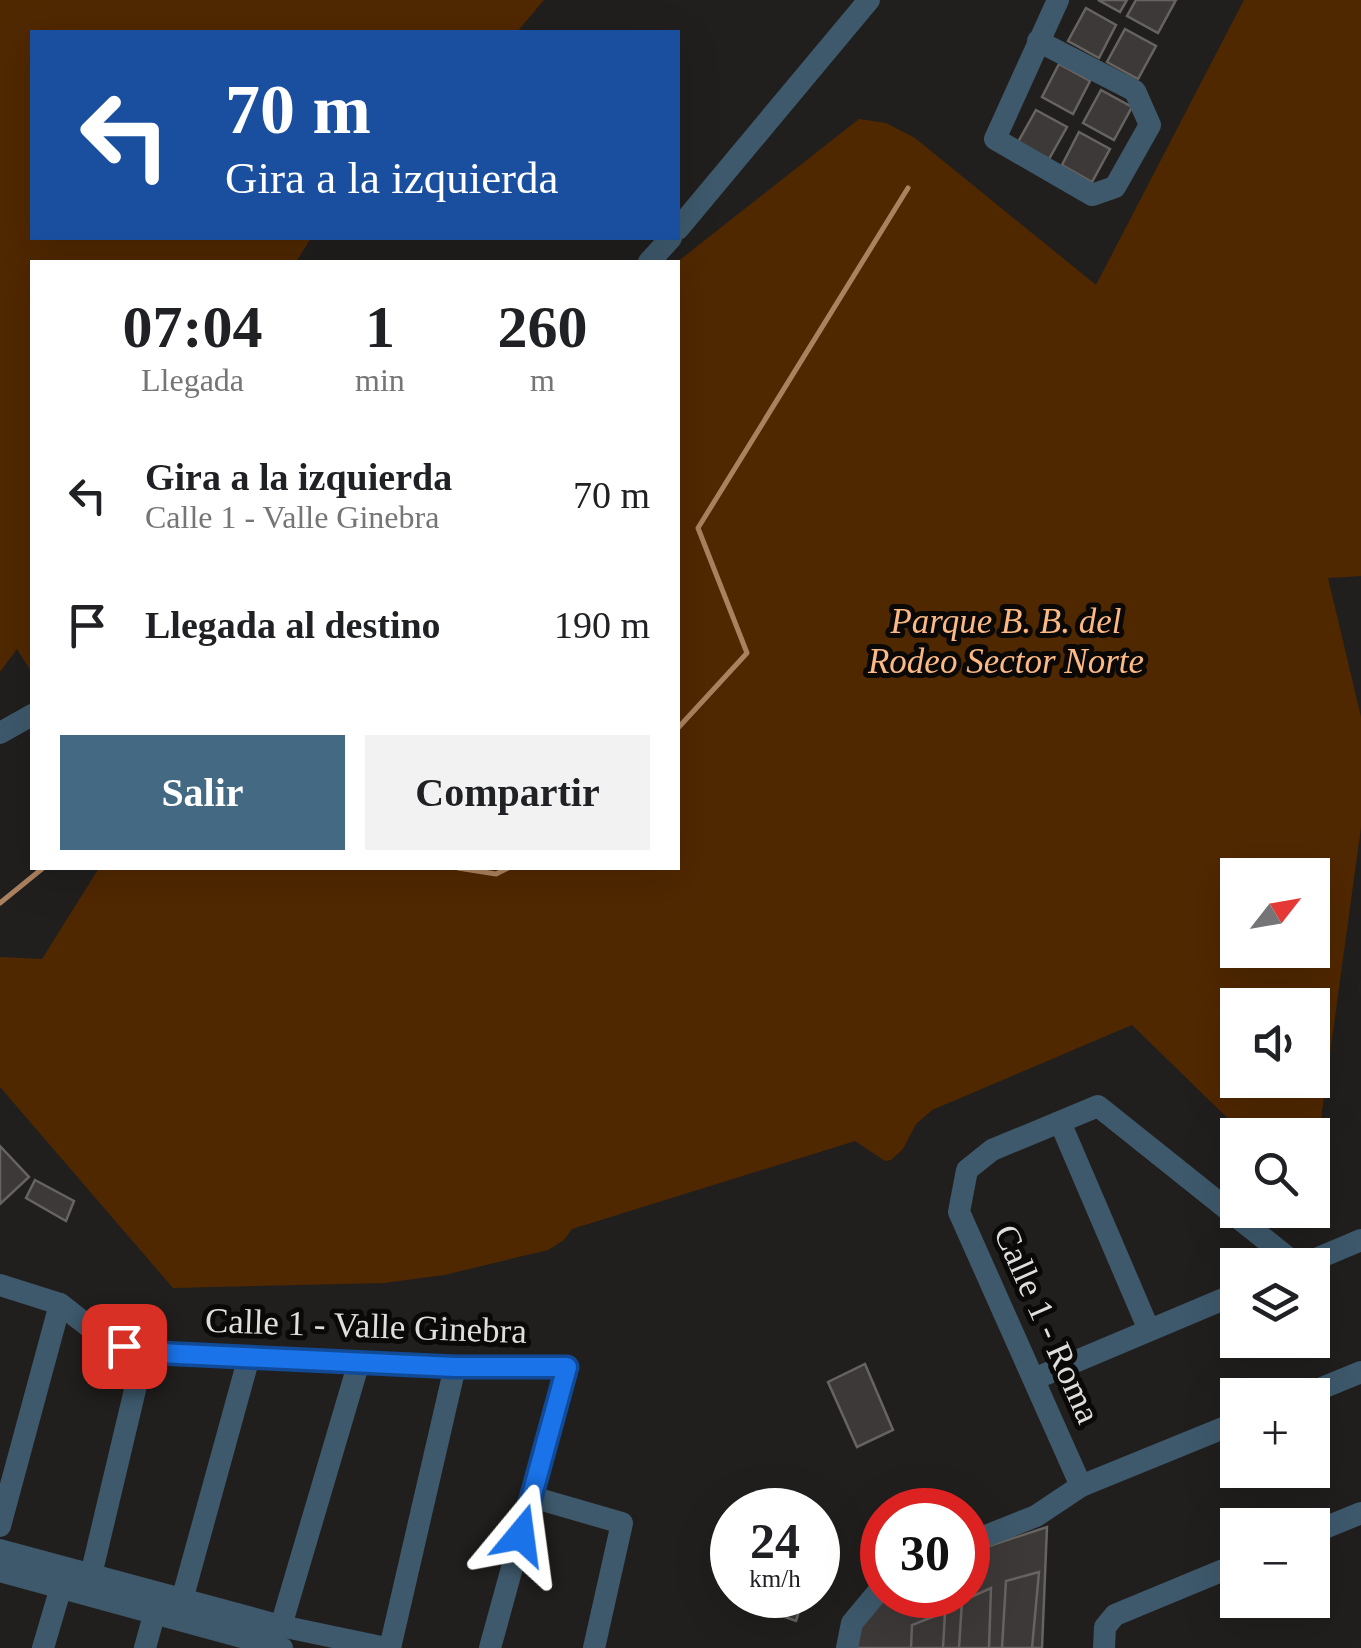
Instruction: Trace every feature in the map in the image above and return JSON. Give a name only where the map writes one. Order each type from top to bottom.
[{"type":"street","points":[[680,227],[869,0]]},
{"type":"street","points":[[1038,41],[1134,91],[1150,124],[1115,187],[1092,195],[995,139],[1038,41],[1058,0]]},
{"type":"street","points":[[652,260],[668,240]]},
{"type":"street","points":[[0,734],[30,716]]},
{"type":"street","name":"Calle 1 - Roma","points":[[1080,1486],[959,1212],[968,1170],[992,1150],[1098,1106],[1278,1248]]},
{"type":"street","points":[[1060,1122],[1149,1330]]},
{"type":"street","points":[[1330,1253],[1361,1240]]},
{"type":"street","name":"Calle 1 - Valle Ginebra","points":[[0,1285],[60,1304],[104,1340],[144,1352],[455,1367],[567,1367],[532,1497]]},
{"type":"street","points":[[1034,1379],[1220,1300]]},
{"type":"street","points":[[0,1526],[60,1304]]},
{"type":"street","points":[[92,1575],[144,1352]]},
{"type":"street","points":[[182,1600],[249,1357]]},
{"type":"street","points":[[281,1637],[359,1362]]},
{"type":"street","points":[[0,1550],[182,1600],[281,1637],[388,1648],[455,1367]]},
{"type":"street","points":[[1330,1385],[1361,1372]]},
{"type":"street","points":[[990,1534],[1036,1516],[1080,1486],[1220,1429]]},
{"type":"street","points":[[490,1648],[532,1497],[622,1524],[594,1648]]},
{"type":"street","points":[[1330,1526],[1361,1513]]},
{"type":"street","points":[[0,1570],[257,1645],[281,1637]]},
{"type":"street","points":[[1104,1648],[1105,1627],[1115,1615],[1220,1571]]},
{"type":"street","points":[[44,1648],[61,1587]]},
{"type":"street","points":[[847,1648],[852,1623],[860,1613]]},
{"type":"street","points":[[146,1648],[154,1614]]},
{"type":"green space","points":[[0,0],[544,0],[519,30],[30,30],[30,240],[310,240],[297,260],[30,260],[30,670],[17,649],[0,672]]},
{"type":"green space","name":"Parque B. B. del Rodeo Sector Norte","points":[[1244,0],[1361,0],[1361,576],[1328,578],[1361,717],[1361,827],[1330,1053],[1330,988],[1220,988],[1220,1098],[1324,1098],[1321,1118],[1228,1118],[1132,1025],[932,1110],[916,1124],[903,1149],[891,1160],[885,1161],[855,1141],[572,1229],[564,1240],[548,1250],[444,1275],[384,1283],[173,1288],[0,1087],[0,957],[42,959],[98,870],[680,870],[680,260],[859,119],[886,123],[915,138],[1096,285]]},
{"type":"building","points":[[1098,0],[1127,0],[1120,12]]},
{"type":"building","points":[[1136,0],[1176,0],[1158,33],[1127,16]]},
{"type":"building","points":[[1086,8],[1116,25],[1099,58],[1068,41]]},
{"type":"building","points":[[1125,29],[1156,46],[1138,79],[1107,62]]},
{"type":"building","points":[[1059,64],[1090,81],[1073,114],[1042,97]]},
{"type":"building","points":[[1101,90],[1132,107],[1114,140],[1083,123]]},
{"type":"building","points":[[1036,110],[1067,127],[1049,159],[1018,142]]},
{"type":"building","points":[[1079,132],[1110,149],[1092,182],[1062,165]]},
{"type":"building","points":[[0,1146],[29,1177],[0,1204]]},
{"type":"building","points":[[35,1180],[74,1201],[66,1221],[26,1198]]},
{"type":"building","points":[[865,1364],[893,1430],[857,1447],[828,1382]]},
{"type":"building","points":[[1047,1527],[1042,1648],[855,1648],[857,1624],[862,1618],[990,1618],[990,1546]]},
{"type":"building","points":[[1039,1572],[1032,1648],[1002,1648],[1006,1581]]},
{"type":"building","points":[[930,1618],[945,1618],[943,1648],[911,1648],[912,1625]]},
{"type":"building","points":[[961,1618],[990,1618],[989,1648],[959,1648]]},
{"type":"waterway","points":[[680,726],[747,653],[698,528],[908,188]]},
{"type":"waterway","points":[[0,903],[41,870]]},
{"type":"waterway","points":[[471,870],[496,874],[504,870]]},
{"type":"route","points":[[124,1346],[144,1352],[179,1354],[455,1367],[567,1367],[521,1535]]}]
